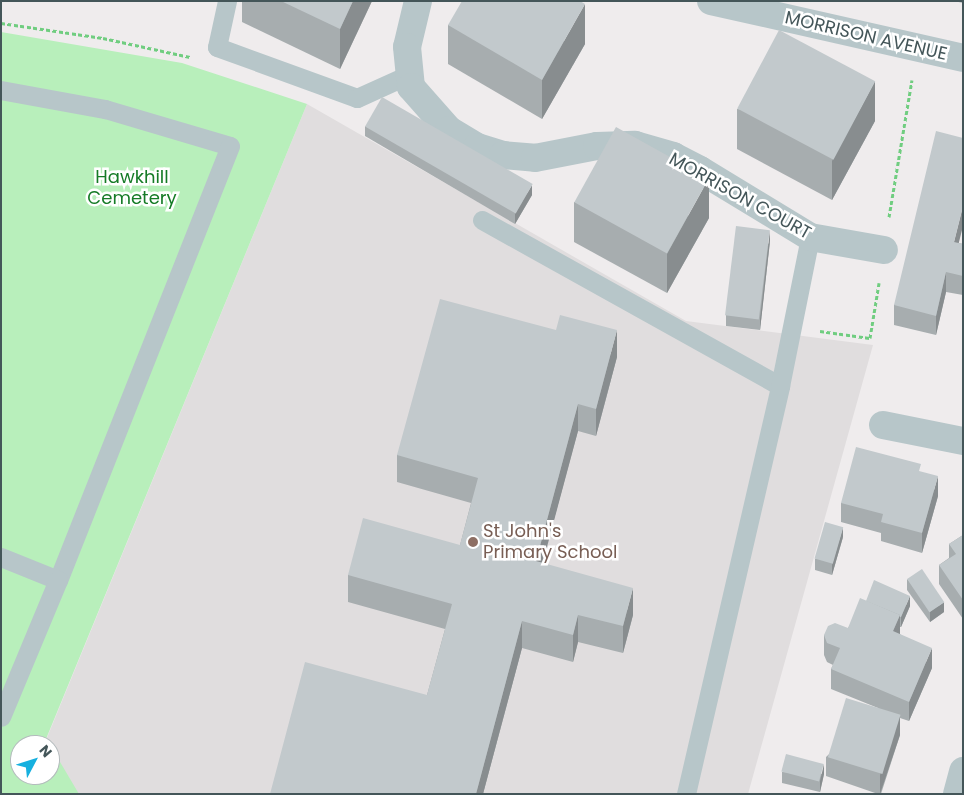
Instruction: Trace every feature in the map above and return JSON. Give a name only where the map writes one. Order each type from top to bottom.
[{"type":"street","name":"MORRISON COURT","points":[[418,1],[406,47],[411,87],[427,108],[449,130],[477,147],[503,155],[535,158],[597,146],[635,145],[657,151],[700,170],[810,237],[884,250]]},
{"type":"street","name":"MORRISON AVENUE","points":[[724,3],[963,58]]},
{"type":"street","points":[[883,425],[963,442]]},
{"type":"street","points":[[957,794],[963,771]]},
{"type":"lane","points":[[227,1],[217,47],[357,98],[408,74]]},
{"type":"lane","points":[[1,90],[105,109],[230,146],[58,580],[1,717]]},
{"type":"lane","points":[[482,220],[780,386]]},
{"type":"lane","points":[[686,794],[780,386],[810,237]]},
{"type":"lane","points":[[1,557],[58,580]]},
{"type":"path","points":[[1,23],[103,38],[187,58],[217,47]]},
{"type":"shaded area","name":"St John's Primary School","points":[[307,104],[686,321],[873,345],[748,794],[23,794],[36,785],[60,785],[60,735],[48,735]]},
{"type":"green space","name":"Hawkhill Cemetery","points":[[1,32],[182,63],[307,104],[48,735],[10,735],[10,785],[60,785],[60,762],[79,794],[1,794]]},
{"type":"building","points":[[281,1],[353,1],[340,29]]},
{"type":"building","points":[[462,1],[580,1],[585,4],[542,80],[448,25]]},
{"type":"building","points":[[779,30],[875,81],[833,160],[737,109]]},
{"type":"building","points":[[382,97],[533,184],[516,213],[365,126]]},
{"type":"building","points":[[616,127],[709,178],[667,254],[574,202]]},
{"type":"building","points":[[936,131],[963,138],[963,206],[954,242],[963,244],[963,276],[946,272],[936,316],[894,305]]},
{"type":"building","points":[[736,226],[770,230],[759,319],[725,315]]},
{"type":"building","points":[[440,299],[556,330],[560,315],[617,330],[596,409],[578,404],[536,561],[633,588],[623,626],[578,615],[573,635],[522,621],[476,794],[270,794],[305,662],[427,695],[452,604],[348,575],[363,518],[460,545],[478,478],[397,455]]},
{"type":"building","points":[[856,447],[921,464],[919,471],[938,476],[922,533],[881,522],[883,514],[841,503]]},
{"type":"building","points":[[825,522],[843,527],[833,564],[815,559]]},
{"type":"building","points":[[963,535],[963,600],[939,565],[956,554],[949,544]]},
{"type":"building","points":[[922,569],[944,602],[929,612],[907,579]]},
{"type":"building","points":[[874,580],[910,596],[901,617],[866,601]]},
{"type":"building","points":[[860,598],[900,615],[893,631],[932,648],[909,702],[831,669],[840,648],[827,643],[824,635],[828,626],[835,623],[848,628]]},
{"type":"building","points":[[846,698],[901,715],[882,774],[828,757]]},
{"type":"building","points":[[786,754],[824,764],[819,781],[781,771]]},
{"type":"place","name":"St John's Primary School","points":[[473,542]]}]
